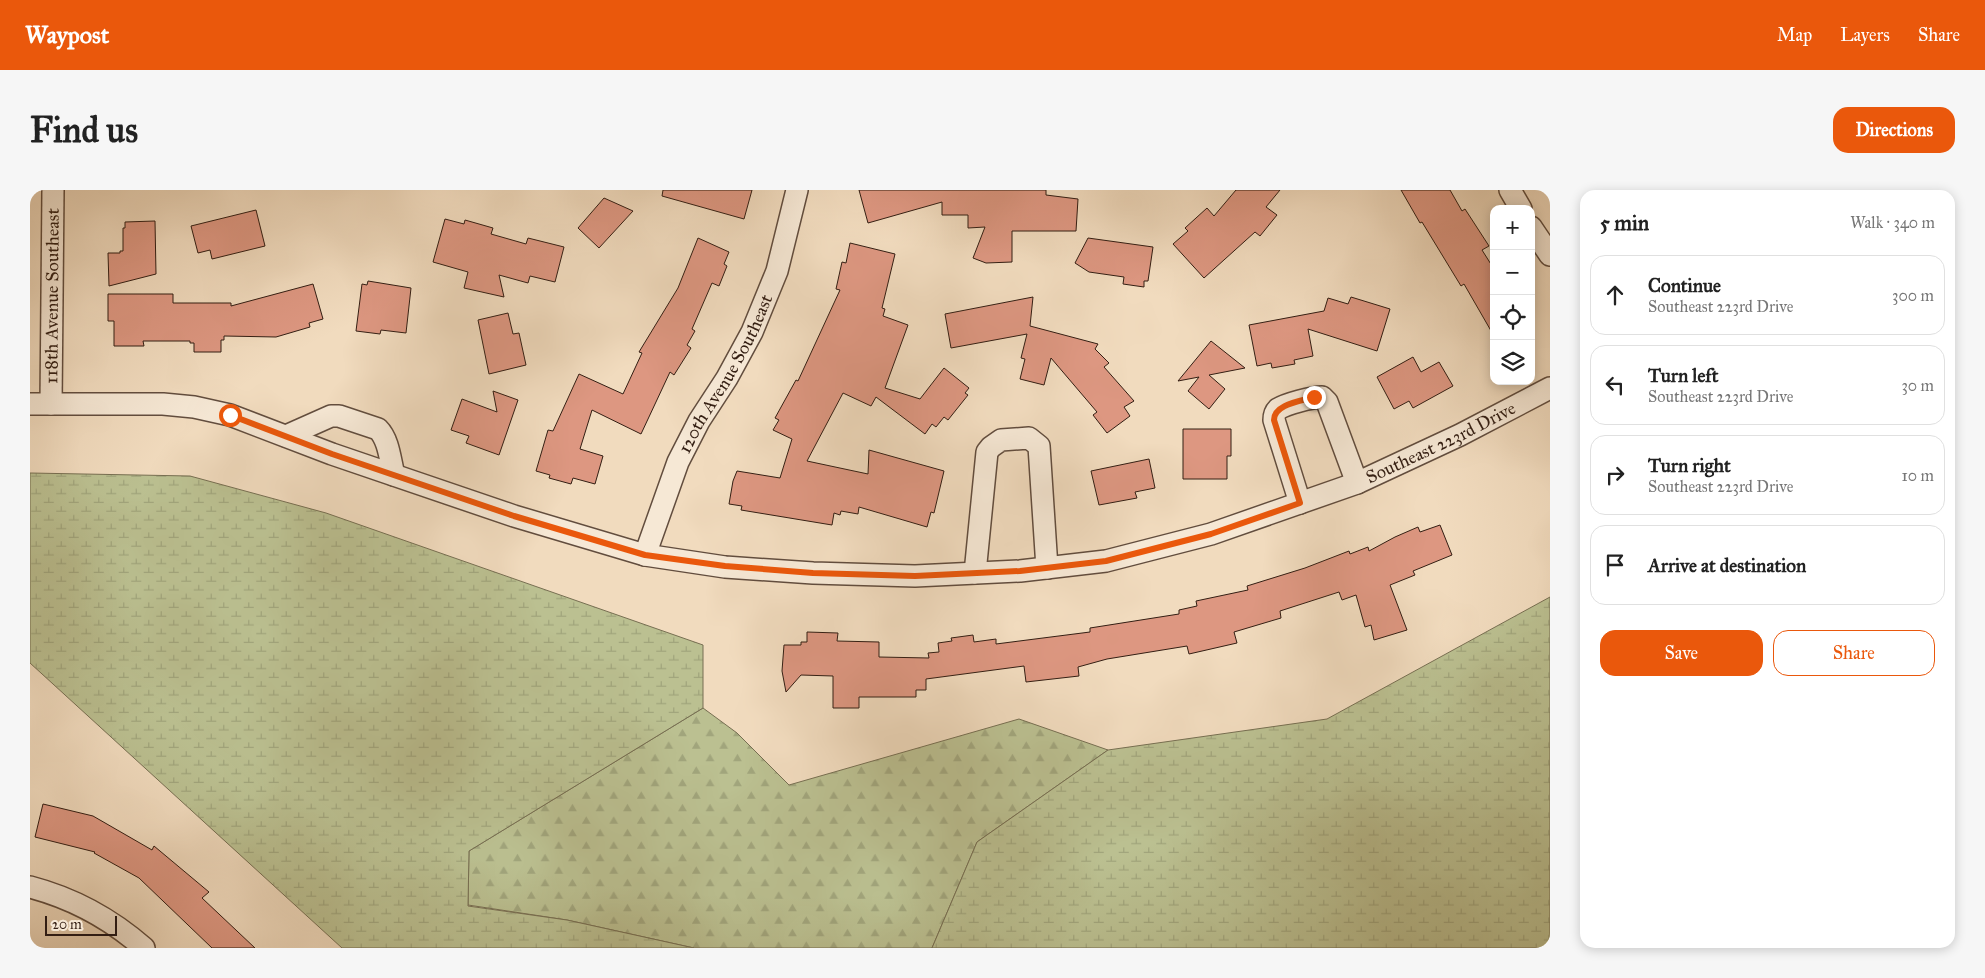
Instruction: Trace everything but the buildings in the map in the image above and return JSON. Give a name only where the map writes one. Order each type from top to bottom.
[{"type":"street","name":"118th Avenue Southeast","points":[[51,404],[54,190]]},
{"type":"street","name":"120th Avenue Southeast","points":[[645,555],[678,462],[699,421],[727,378],[752,332],[777,271],[798,190]]},
{"type":"street","points":[[1510,190],[1519,205]]},
{"type":"street","points":[[1535,233],[1550,255]]},
{"type":"street","name":"Southeast 223rd Drive","points":[[30,404],[163,404],[194,407],[230,415],[394,475],[514,516],[645,555],[725,566],[813,573],[915,576],[1047,568],[1106,561],[1201,537],[1357,483],[1460,435],[1550,388]]},
{"type":"street","name":"Southeast 223rd Drive","points":[[1300,503],[1274,420],[1274,414],[1278,409],[1314,397],[1322,397],[1327,402],[1357,483]]},
{"type":"street","points":[[286,436],[331,416],[339,416],[378,429],[386,441],[394,475]]},
{"type":"street","points":[[975,573],[987,452],[991,446],[1001,440],[1029,438],[1039,446],[1047,568]]},
{"type":"street","points":[[30,887],[48,892],[86,908],[115,926],[144,948]]},
{"type":"green space","points":[[30,473],[190,476],[326,513],[703,645],[703,708],[469,851],[468,906],[567,920],[694,948],[342,948],[30,663]]},
{"type":"green space","points":[[1550,597],[1550,948],[932,948],[977,842],[1108,750],[1327,719]]},
{"type":"green space","points":[[703,708],[737,733],[789,785],[1019,719],[1108,750],[977,842],[932,948],[694,948],[567,920],[468,905],[469,851]]},
{"type":"route","points":[[230,415],[332,454],[514,516],[645,555],[725,566],[813,573],[915,576],[1020,571],[1106,561],[1211,534],[1300,503],[1274,420],[1274,414],[1278,409],[1314,397]]}]
